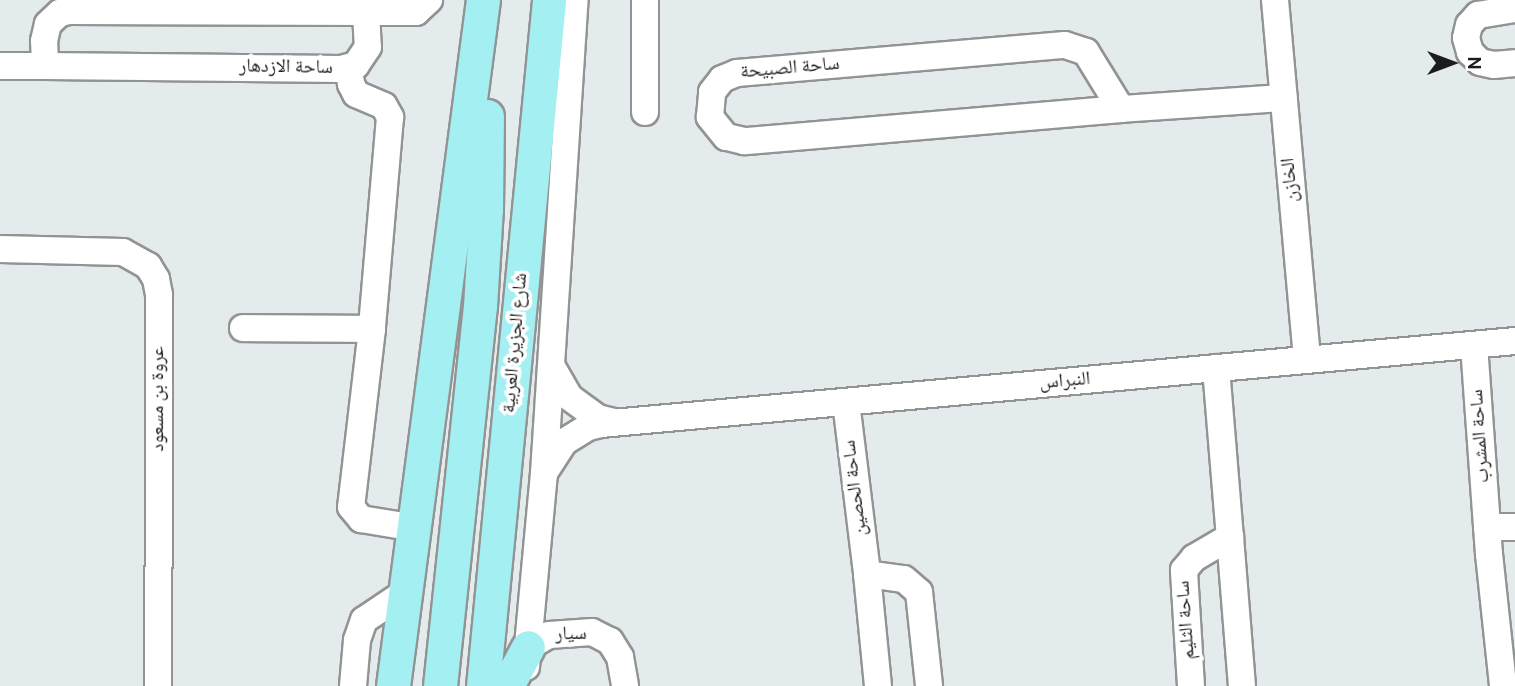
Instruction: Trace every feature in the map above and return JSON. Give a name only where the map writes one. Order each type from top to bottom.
[{"type":"main road","name":"شارع الجزيرة العربية","points":[[483,686],[549,0]]},
{"type":"main road","points":[[393,686],[404,594],[416,528],[482,8]]},
{"type":"main road","points":[[440,686],[484,251],[487,113],[482,8]]},
{"type":"main road","points":[[507,686],[528,647]]},
{"type":"street","points":[[45,66],[44,36],[48,24],[60,13],[69,11],[415,12],[429,0]]},
{"type":"street","name":"شارع الجزيرة العربية","points":[[524,686],[552,366],[575,0]]},
{"type":"street","points":[[645,0],[645,111]]},
{"type":"street","name":"الخازن","points":[[1275,0],[1307,360]]},
{"type":"street","points":[[1515,9],[1478,15],[1469,25],[1466,38],[1470,52],[1480,62],[1494,65],[1515,63]]},
{"type":"street","name":"ساحة الازدهار","points":[[0,66],[349,68],[361,60],[368,47],[366,12]]},
{"type":"street","name":"ساحة الصبيحة","points":[[1121,109],[1086,52],[1065,45],[737,73],[717,85],[708,107],[719,132],[735,140],[744,141],[1284,98]]},
{"type":"street","points":[[349,68],[351,84],[356,94],[384,106],[390,117],[372,329],[351,507],[361,519],[416,528]]},
{"type":"street","name":"عروة بن مسعود","points":[[0,249],[123,252],[148,266],[156,279],[159,295],[158,686]]},
{"type":"street","points":[[243,328],[372,329]]},
{"type":"street","name":"النبراس","points":[[544,473],[555,453],[575,433],[588,427],[615,422],[1515,341]]},
{"type":"street","name":"ساحة المشرب","points":[[1474,345],[1487,527],[1503,686]]},
{"type":"street","name":"النبراس","points":[[552,366],[569,397],[598,418],[615,422]]},
{"type":"street","points":[[1216,368],[1242,686]]},
{"type":"street","name":"ساحة الحصين","points":[[846,402],[878,686]]},
{"type":"street","points":[[1487,527],[1515,527]]},
{"type":"street","name":"ساحة الثليم","points":[[1191,686],[1184,570],[1194,558],[1230,537]]},
{"type":"street","points":[[867,574],[904,579],[919,592],[929,686]]},
{"type":"street","points":[[354,686],[357,640],[364,620],[404,594]]},
{"type":"street","name":"سيار","points":[[528,647],[549,635],[592,632],[610,641],[620,657],[625,686]]}]
